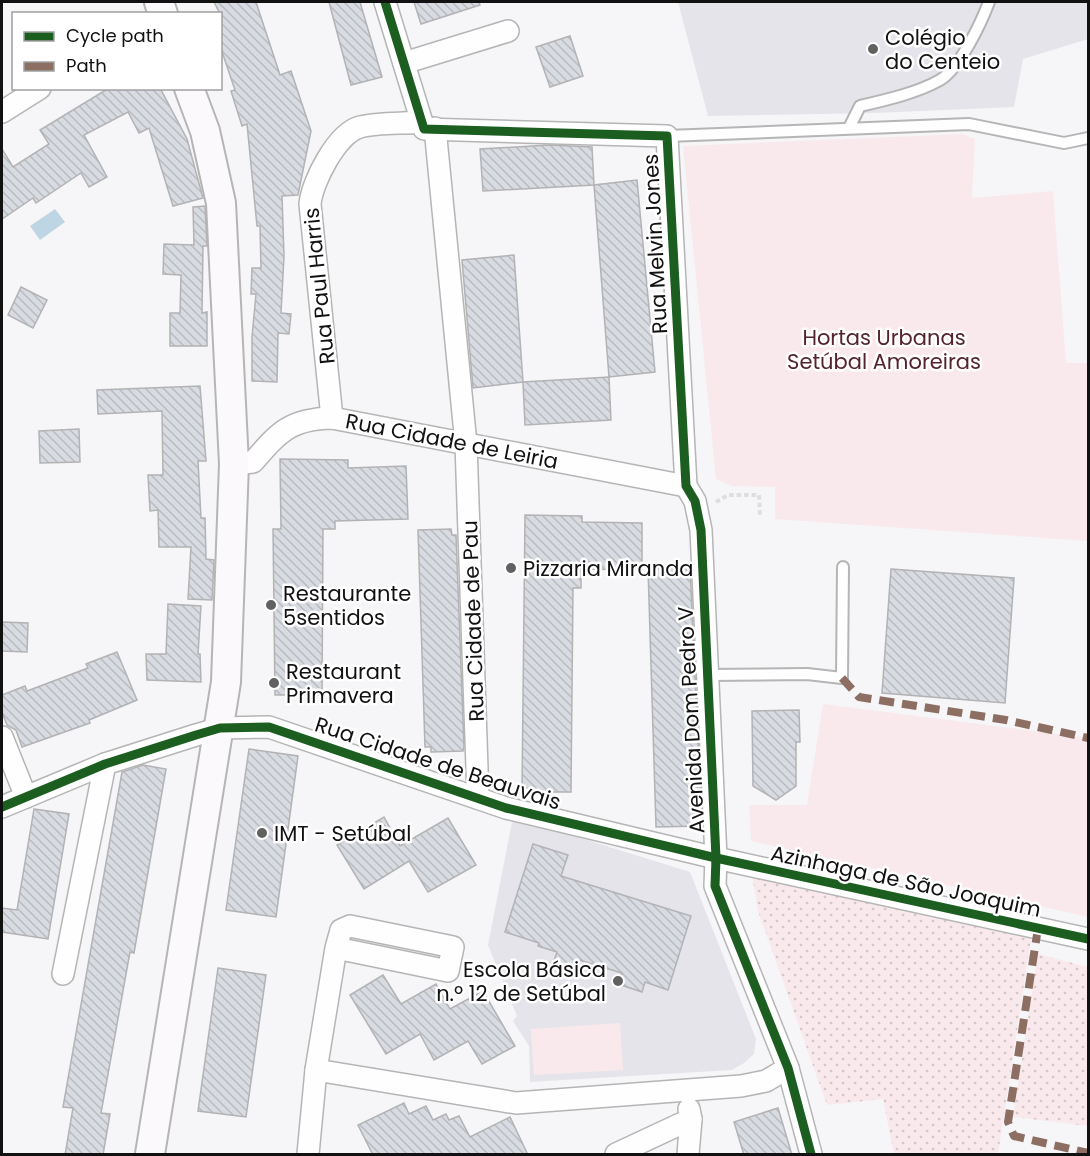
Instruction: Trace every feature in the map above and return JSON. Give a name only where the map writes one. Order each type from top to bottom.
[{"type":"street","name":"Rua Cidade de Pau","points":[[385,2],[427,127],[466,444],[478,798]]},
{"type":"street","points":[[404,63],[508,31]]},
{"type":"street","points":[[2,112],[37,90]]},
{"type":"street","points":[[150,1155],[226,682],[234,464],[221,202],[205,131],[190,90]]},
{"type":"street","name":"Rua Melvin Jones","points":[[427,127],[667,136],[686,486]]},
{"type":"street","name":"Rua Paul Harris","points":[[332,418],[310,204],[312,189],[318,175],[344,138],[355,129],[427,127]]},
{"type":"street","name":"Rua Cidade de Leiria","points":[[234,464],[253,462],[276,435],[292,424],[310,418],[332,418],[686,486]]},
{"type":"street","name":"Avenida Dom Pedro V","points":[[686,486],[699,516],[716,858],[715,886],[788,1068],[811,1155]]},
{"type":"street","name":"Rua Cidade de Beauvais","points":[[2,807],[105,764],[220,728],[269,727],[506,808],[716,858]]},
{"type":"street","points":[[2,736],[26,798]]},
{"type":"street","points":[[63,974],[105,764]]},
{"type":"street","name":"Azinhaga de São Joaquim","points":[[716,858],[1089,939]]},
{"type":"street","points":[[309,1155],[316,1070],[336,948],[341,930],[350,926],[453,947],[448,971],[336,948]]},
{"type":"street","points":[[316,1070],[516,1103],[686,1091],[758,1083],[788,1068]]},
{"type":"street","points":[[686,1091],[691,1119],[688,1155]]},
{"type":"street","points":[[616,1155],[691,1119]]},
{"type":"lane","points":[[849,128],[860,106],[887,99],[941,79],[969,45],[989,2]]},
{"type":"lane","points":[[667,136],[969,124],[1064,143],[1089,138]]},
{"type":"lane","points":[[707,675],[807,674],[842,678],[843,567]]},
{"type":"path","points":[[699,516],[728,495],[759,495],[760,515]]},
{"type":"shaded area","name":"Colégio do Centeio","points":[[678,2],[1088,2],[1088,39],[1023,59],[1014,107],[875,113],[708,116]]},
{"type":"shaded area","name":"Escola Básica n.º 12 de Setúbal","points":[[513,817],[690,872],[756,1039],[754,1054],[732,1070],[530,1082],[529,1046],[513,1021],[517,1016],[488,945]]},
{"type":"green space","name":"Hortas Urbanas Setúbal Amoreiras","points":[[962,134],[975,139],[972,198],[1053,191],[1066,363],[1088,363],[1088,541],[775,519],[775,487],[732,486],[716,479],[683,146]]},
{"type":"green space","points":[[823,704],[1088,738],[1088,917],[751,841],[749,805],[807,805]]},
{"type":"green space","points":[[752,875],[1031,939],[998,1154],[894,1154],[883,1099],[827,1105],[758,911]]},
{"type":"green space","points":[[1038,954],[1088,967],[1088,1126],[1013,1117]]},
{"type":"green space","points":[[620,1023],[623,1070],[534,1075],[531,1029]]},
{"type":"water","points":[[55,209],[65,222],[40,240],[30,226]]},
{"type":"building","points":[[214,2],[256,2],[280,75],[291,71],[311,131],[298,195],[282,196],[284,256],[281,313],[291,314],[289,334],[278,333],[277,382],[252,381],[252,337],[256,294],[251,294],[252,268],[261,268],[260,226],[257,226],[247,124],[242,126],[231,91],[235,90],[222,52],[222,12],[219,12]]},
{"type":"building","points":[[329,2],[360,2],[382,77],[351,85]]},
{"type":"building","points":[[414,2],[479,2],[480,5],[421,24]]},
{"type":"building","points":[[570,36],[583,76],[550,87],[536,47]]},
{"type":"building","points":[[106,90],[161,90],[187,139],[203,198],[173,206],[149,128],[139,133],[128,112],[84,135],[107,177],[89,187],[81,173],[36,203],[33,198],[2,219],[2,149],[13,167],[49,144],[40,130]]},
{"type":"building","points":[[549,145],[592,147],[594,185],[483,191],[480,149]]},
{"type":"building","points":[[637,180],[655,372],[609,377],[594,185]]},
{"type":"building","points":[[205,206],[207,246],[203,246],[202,313],[207,312],[207,346],[170,346],[170,313],[180,313],[181,275],[163,274],[164,244],[194,245],[193,207]]},
{"type":"building","points":[[514,255],[523,382],[473,388],[462,260]]},
{"type":"building","points":[[21,287],[47,300],[33,328],[8,315]]},
{"type":"building","points":[[609,377],[611,420],[525,425],[523,382]]},
{"type":"building","points":[[200,386],[206,461],[198,461],[201,518],[205,518],[206,559],[214,560],[212,600],[188,599],[191,547],[159,547],[158,510],[150,511],[148,475],[163,475],[162,411],[98,414],[97,390]]},
{"type":"building","points":[[79,429],[80,462],[40,463],[39,431]]},
{"type":"building","points":[[280,459],[348,460],[348,468],[406,466],[408,519],[335,521],[335,529],[323,529],[322,695],[275,695],[273,529],[281,529]]},
{"type":"building","points":[[525,515],[582,516],[582,522],[642,523],[642,570],[581,569],[581,588],[573,588],[571,792],[522,792]]},
{"type":"building","points":[[451,529],[452,535],[456,535],[464,747],[463,751],[431,752],[431,747],[425,747],[418,530]]},
{"type":"building","points":[[690,567],[702,826],[656,827],[648,568]]},
{"type":"building","points":[[891,569],[1014,578],[1005,703],[882,693]]},
{"type":"building","points":[[168,604],[201,606],[198,654],[200,654],[201,682],[147,680],[146,654],[166,654]]},
{"type":"building","points":[[2,622],[28,623],[27,652],[2,651]]},
{"type":"building","points":[[117,652],[137,700],[89,720],[90,723],[22,747],[16,730],[7,725],[2,712],[2,695],[25,686],[27,691],[88,668],[86,664]]},
{"type":"building","points":[[799,710],[800,742],[796,742],[796,786],[776,800],[753,786],[752,711]]},
{"type":"building","name":"IMT - Setúbal","points":[[249,749],[298,756],[276,917],[226,910]]},
{"type":"building","points":[[143,765],[166,769],[134,953],[130,952],[101,1113],[110,1114],[103,1155],[65,1155],[73,1108],[63,1107],[122,772]]},
{"type":"building","points":[[34,809],[69,814],[48,939],[2,932],[2,908],[17,910]]},
{"type":"building","points":[[384,817],[400,846],[448,818],[476,865],[428,892],[409,861],[364,889],[337,845]]},
{"type":"building","points":[[533,844],[568,855],[561,876],[691,916],[668,990],[645,982],[642,992],[618,984],[622,973],[579,960],[576,971],[553,964],[557,952],[538,946],[539,943],[505,932]]},
{"type":"building","points":[[218,968],[266,975],[246,1117],[198,1111]]},
{"type":"building","points":[[383,975],[401,1004],[436,984],[450,1009],[483,991],[515,1046],[482,1064],[468,1041],[434,1060],[420,1034],[386,1054],[350,995]]},
{"type":"building","points":[[404,1103],[409,1114],[426,1106],[433,1120],[446,1114],[449,1120],[459,1116],[470,1137],[510,1117],[528,1155],[373,1155],[358,1125]]},
{"type":"building","points":[[778,1108],[792,1155],[744,1155],[734,1122]]},
{"type":"marked path","points":[[842,678],[859,697],[1006,720],[1088,738]]},
{"type":"marked path","points":[[1038,928],[1008,1122],[1014,1136],[1088,1153]]},
{"type":"cycle path","points":[[385,2],[424,129],[667,136],[686,486],[695,501],[701,530],[716,858],[715,886],[788,1068],[811,1154]]},
{"type":"cycle path","points":[[2,807],[105,764],[196,735],[220,728],[269,727],[506,808],[716,858],[1088,939]]},
{"type":"place","name":"Colégio do Centeio","points":[[873,49]]},
{"type":"place","name":"Pizzaria Miranda","points":[[511,568]]},
{"type":"place","name":"Restaurante 5sentidos","points":[[271,605]]},
{"type":"place","name":"Restaurant Primavera","points":[[274,683]]},
{"type":"place","name":"IMT - Setúbal","points":[[262,833]]},
{"type":"place","name":"Escola Básica n.º 12 de Setúbal","points":[[618,981]]}]
